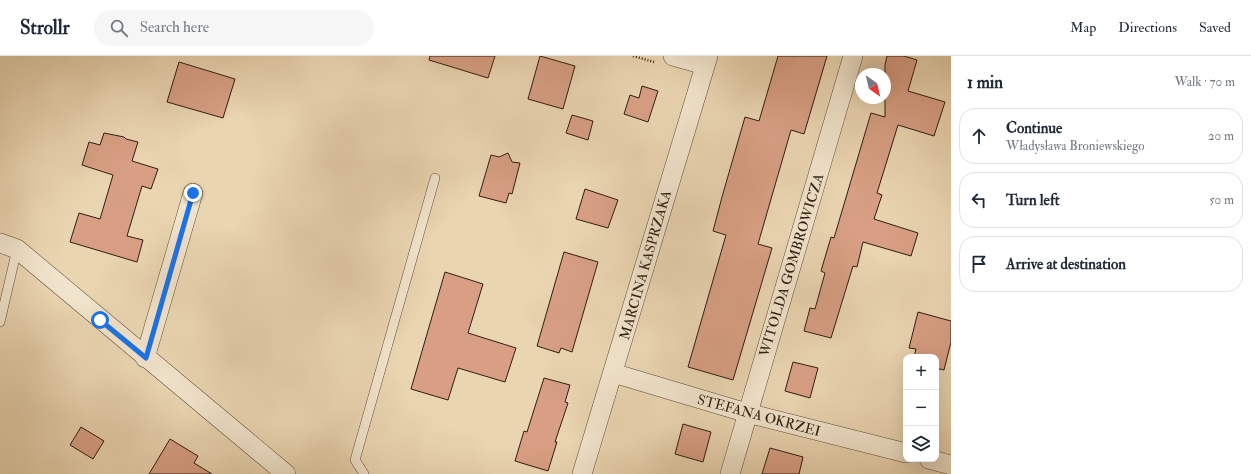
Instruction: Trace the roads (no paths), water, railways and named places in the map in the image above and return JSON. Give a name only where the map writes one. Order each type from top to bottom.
[{"type":"street","points":[[673,56],[706,61]]},
{"type":"street","name":"WITOLDA GOMBROWICZA","points":[[730,474],[853,56]]},
{"type":"street","name":"MARCINA KASPRZAKA","points":[[582,474],[706,61]]},
{"type":"street","points":[[146,358],[193,193]]},
{"type":"street","points":[[8,246],[286,474]]},
{"type":"street","name":"STEFANA OKRZEI","points":[[613,373],[747,413],[903,452]]},
{"type":"street","points":[[939,461],[951,464]]},
{"type":"lane","points":[[364,474],[354,460],[435,178]]},
{"type":"lane","points":[[0,322],[8,246]]}]
